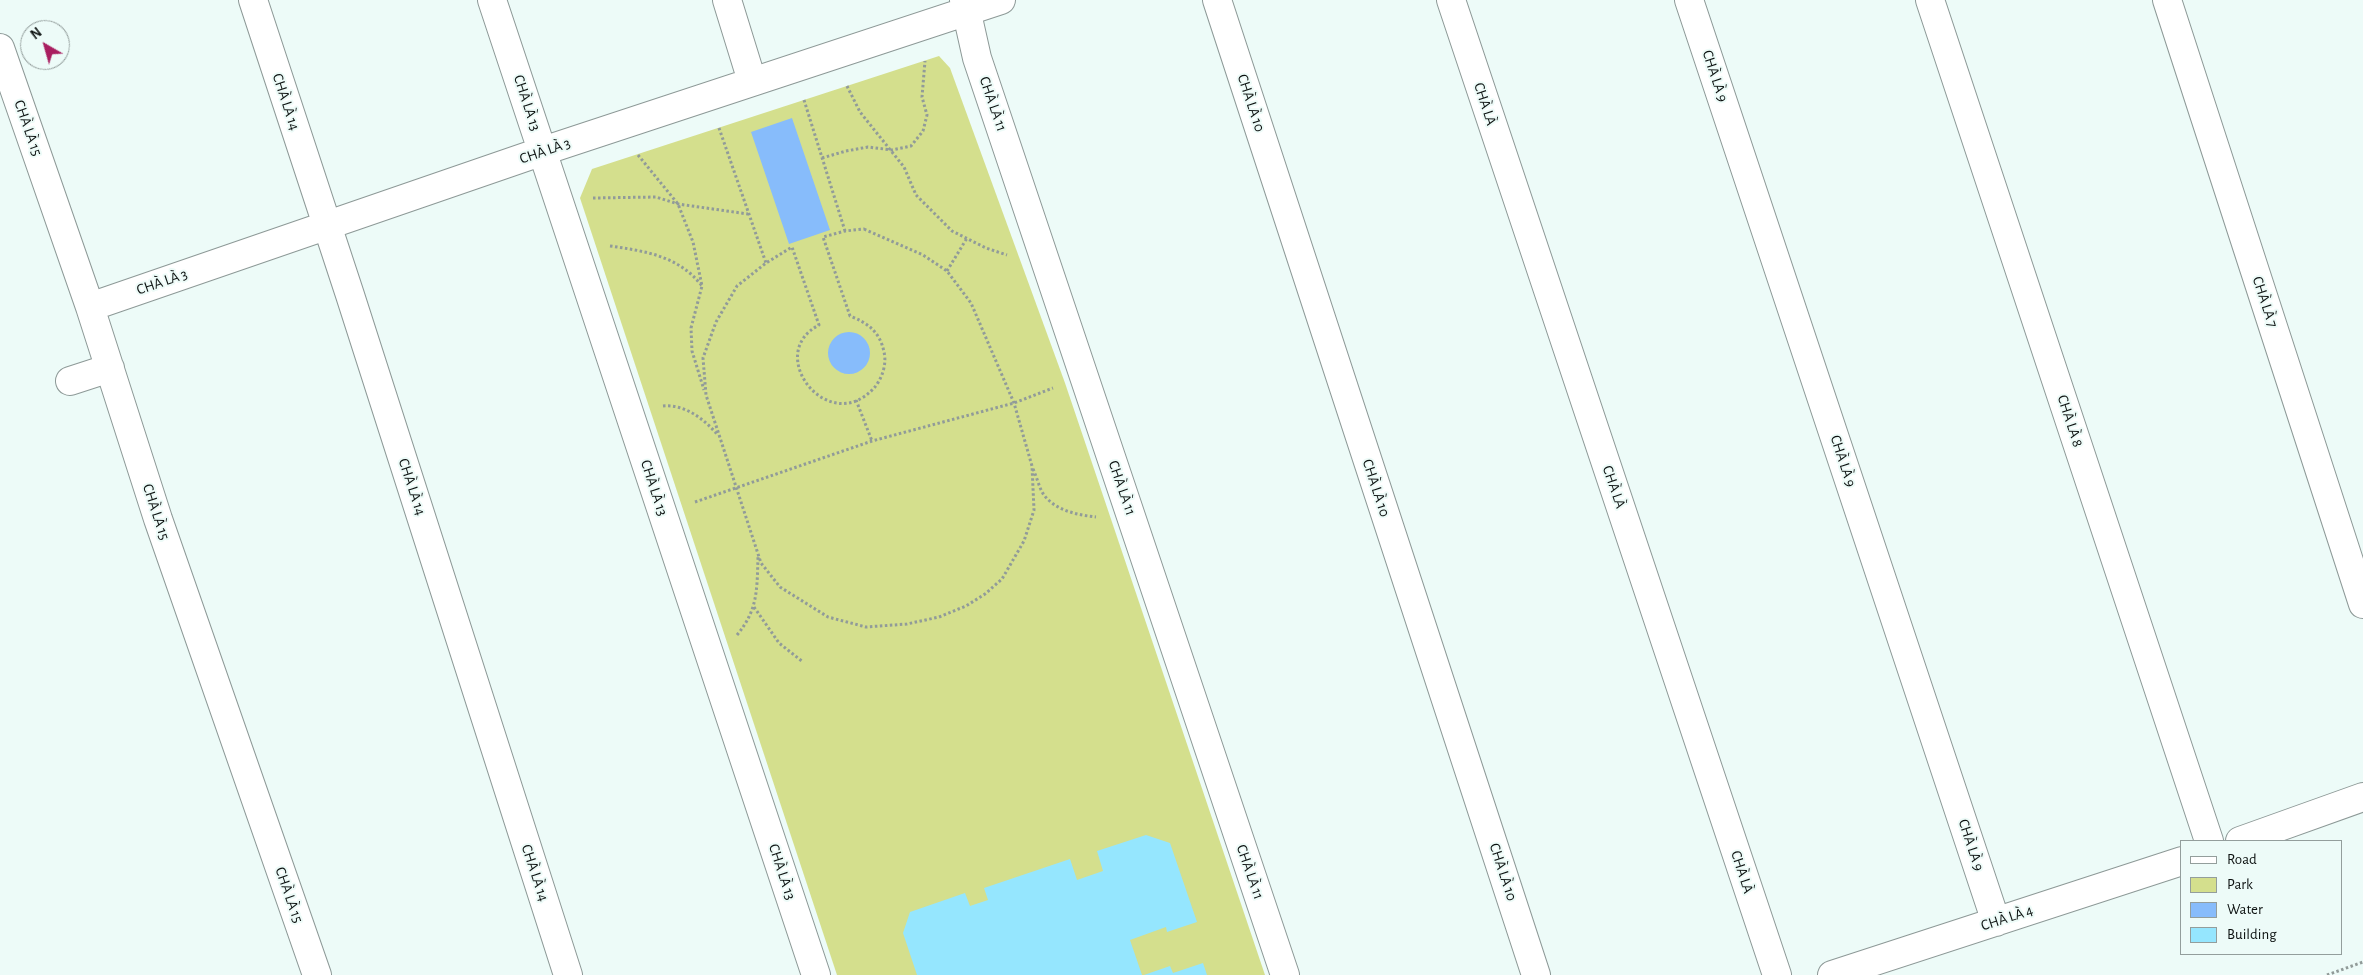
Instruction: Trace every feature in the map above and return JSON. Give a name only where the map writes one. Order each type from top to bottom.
[{"type":"street","name":"CHÀ LÀ 14","points":[[253,0],[328,226],[568,975]]},
{"type":"street","name":"CHÀ LÀ 13","points":[[492,0],[816,975]]},
{"type":"street","points":[[726,0],[752,81]]},
{"type":"street","name":"CHÀ LÀ 3","points":[[90,306],[752,81],[966,5],[1001,0]]},
{"type":"street","name":"CHÀ LÀ 10","points":[[1217,0],[1536,975]]},
{"type":"street","name":"CHÀ LÀ","points":[[1450,0],[1777,975]]},
{"type":"street","name":"CHÀ LÀ 9","points":[[1689,0],[1996,922]]},
{"type":"street","name":"CHÀ LÀ 8","points":[[1930,0],[2209,840]]},
{"type":"street","name":"CHÀ LÀ 7","points":[[2167,0],[2363,604]]},
{"type":"street","name":"CHÀ LÀ 11","points":[[966,5],[977,58],[1285,975]]},
{"type":"street","name":"CHÀ LÀ 15","points":[[0,48],[90,306],[158,520],[317,975]]},
{"type":"street","points":[[70,381],[110,368]]},
{"type":"street","points":[[2243,840],[2363,798]]},
{"type":"street","name":"CHÀ LÀ 4","points":[[1832,975],[2180,862]]},
{"type":"path","points":[[822,158],[846,150],[868,147],[892,150],[911,146],[923,131],[927,115],[922,96],[925,61]]},
{"type":"path","points":[[847,86],[860,112],[904,167],[916,195],[952,231],[986,248],[1015,257]]},
{"type":"path","points":[[804,100],[845,231]]},
{"type":"path","points":[[719,128],[766,263]]},
{"type":"path","points":[[638,154],[678,204],[694,242],[702,286],[691,328],[692,351],[761,563],[780,587],[828,617],[866,627],[907,624],[939,617],[966,606],[985,594],[1002,579],[1024,540],[1034,510],[1032,466]]},
{"type":"path","points":[[588,198],[656,197],[678,204],[748,214]]},
{"type":"path","points":[[706,395],[703,358],[716,322],[738,286],[766,263],[792,247],[819,325],[810,329],[798,355],[799,370],[805,383],[814,394],[827,401],[841,403],[856,400],[868,394],[878,383],[884,370],[885,356],[882,342],[874,330],[863,321],[850,316],[823,237],[845,231],[864,229],[923,255],[947,271],[971,303],[1014,403],[1032,466],[1044,495],[1058,507],[1069,512],[1098,518]]},
{"type":"path","points":[[947,271],[967,238]]},
{"type":"path","points":[[603,245],[636,250],[664,258],[690,271],[702,286]]},
{"type":"path","points":[[691,504],[872,441],[1014,403],[1056,387]]},
{"type":"path","points":[[856,400],[872,441]]},
{"type":"path","points":[[656,406],[671,405],[689,411],[708,424],[719,436]]},
{"type":"path","points":[[734,640],[748,621],[756,600],[758,554]]},
{"type":"path","points":[[754,606],[779,643],[803,662]]},
{"type":"path","points":[[2327,975],[2363,962]]},
{"type":"green space","points":[[939,56],[950,68],[1065,383],[1265,975],[837,975],[580,198],[592,169]]},
{"type":"water","points":[[792,118],[830,230],[789,244],[751,132]]},
{"type":"water","points":[[853,332],[861,335],[867,341],[870,353],[867,365],[861,371],[845,374],[837,371],[831,365],[828,349],[831,341],[837,335]]},
{"type":"building","points":[[1146,835],[1170,843],[1197,922],[1167,932],[1166,927],[1130,940],[1142,975],[917,975],[903,933],[910,912],[965,893],[970,906],[988,900],[984,888],[1070,859],[1077,880],[1103,871],[1097,851]]},
{"type":"building","points":[[1203,963],[1207,975],[1144,975],[1170,966],[1173,973]]}]
